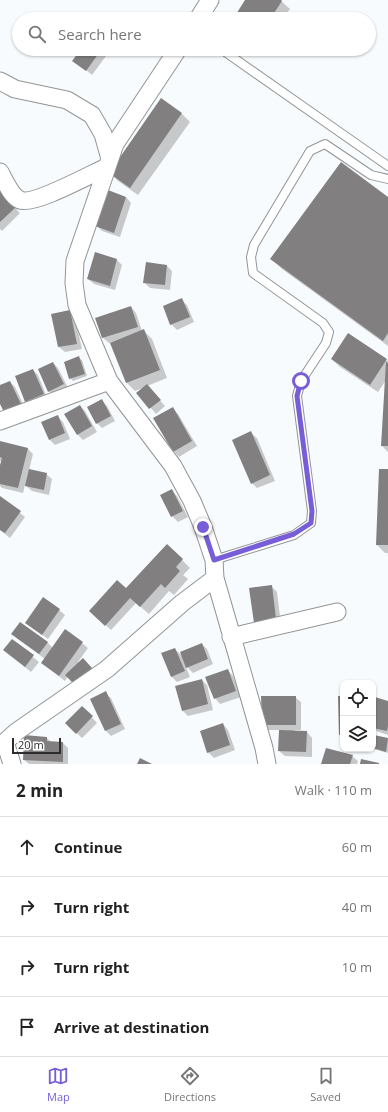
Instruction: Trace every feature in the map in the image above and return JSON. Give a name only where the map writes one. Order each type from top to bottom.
[{"type":"street","points":[[202,12],[210,0]]},
{"type":"street","points":[[173,56],[115,144],[75,261],[74,283],[77,305],[109,380],[173,466],[184,484],[203,527],[214,560],[215,578],[262,741],[267,764]]},
{"type":"street","points":[[0,81],[15,89],[68,100],[92,115],[103,134],[108,163]]},
{"type":"street","points":[[0,172],[15,197],[21,201],[27,202],[56,191],[108,163]]},
{"type":"street","points":[[0,421],[109,380]]},
{"type":"street","points":[[12,764],[5,742],[16,732],[107,669],[182,603],[215,578]]},
{"type":"street","points":[[231,637],[337,612]]},
{"type":"lane","points":[[231,56],[388,166]]},
{"type":"lane","points":[[214,560],[294,534],[311,523],[312,511],[297,396],[301,381],[326,343],[329,332],[323,323],[253,273],[251,257],[254,245],[310,151],[325,144],[371,176],[388,180]]},
{"type":"building","points":[[245,0],[282,1],[275,12],[237,12]]},
{"type":"building","points":[[76,56],[97,56],[86,71],[72,61]]},
{"type":"building","points":[[161,98],[182,113],[130,188],[109,173]]},
{"type":"building","points":[[341,162],[388,197],[388,333],[383,341],[270,259]]},
{"type":"building","points":[[108,190],[126,197],[114,233],[95,226]]},
{"type":"building","points":[[0,191],[16,207],[0,222]]},
{"type":"building","points":[[95,252],[117,259],[110,286],[87,279]]},
{"type":"building","points":[[146,262],[167,265],[165,285],[143,283]]},
{"type":"building","points":[[182,298],[190,317],[170,325],[163,306]]},
{"type":"building","points":[[131,306],[138,327],[102,338],[95,318]]},
{"type":"building","points":[[70,310],[77,344],[58,347],[51,314]]},
{"type":"building","points":[[144,329],[160,370],[126,383],[110,343]]},
{"type":"building","points":[[348,333],[387,359],[370,385],[331,359]]},
{"type":"building","points":[[79,356],[85,374],[69,379],[64,362]]},
{"type":"building","points":[[53,362],[64,384],[48,392],[38,369]]},
{"type":"building","points":[[386,362],[388,363],[388,446],[381,446]]},
{"type":"building","points":[[33,369],[44,394],[25,402],[15,376]]},
{"type":"building","points":[[10,381],[21,404],[4,412],[0,404],[0,385]]},
{"type":"building","points":[[147,384],[161,400],[149,409],[136,393]]},
{"type":"building","points":[[102,399],[111,416],[96,424],[87,407]]},
{"type":"building","points":[[80,405],[92,426],[77,435],[64,414]]},
{"type":"building","points":[[173,407],[192,441],[173,452],[153,418]]},
{"type":"building","points":[[58,415],[65,433],[49,440],[41,422]]},
{"type":"building","points":[[251,431],[270,475],[251,484],[232,440]]},
{"type":"building","points":[[0,441],[28,448],[18,488],[0,484],[0,465],[2,458],[0,457]]},
{"type":"building","points":[[29,469],[47,473],[44,490],[25,486]]},
{"type":"building","points":[[379,469],[388,469],[388,545],[376,545]]},
{"type":"building","points":[[172,489],[183,511],[171,517],[160,495]]},
{"type":"building","points":[[0,496],[21,511],[5,533],[0,530]]},
{"type":"building","points":[[167,544],[183,559],[176,567],[180,571],[165,588],[161,584],[140,607],[130,598],[105,626],[89,611],[117,580],[126,588]]},
{"type":"building","points":[[272,585],[276,619],[254,623],[249,588]]},
{"type":"building","points":[[43,597],[60,609],[42,635],[25,623]]},
{"type":"building","points":[[20,622],[48,642],[39,654],[11,634]]},
{"type":"building","points":[[65,629],[83,642],[59,676],[41,663]]},
{"type":"building","points":[[12,639],[34,655],[25,667],[3,650]]},
{"type":"building","points":[[202,643],[208,659],[186,668],[180,652]]},
{"type":"building","points":[[175,648],[185,671],[171,677],[161,653]]},
{"type":"building","points":[[83,658],[92,668],[75,685],[65,675]]},
{"type":"building","points":[[228,669],[236,691],[214,699],[205,677]]},
{"type":"building","points":[[202,679],[208,704],[182,711],[175,686]]},
{"type":"building","points":[[106,691],[121,724],[105,731],[90,699]]},
{"type":"building","points":[[261,696],[296,696],[296,725],[262,725]]},
{"type":"building","points":[[338,696],[340,696],[340,735]]},
{"type":"building","points":[[376,697],[388,701],[387,731],[376,729]]},
{"type":"building","points":[[82,706],[93,716],[76,734],[65,723]]},
{"type":"building","points":[[223,723],[230,745],[207,753],[200,731]]},
{"type":"building","points":[[279,730],[307,731],[306,752],[278,751]]},
{"type":"building","points":[[24,735],[47,737],[47,741],[63,742],[63,762],[23,760]]},
{"type":"building","points":[[376,735],[388,738],[386,752],[376,749]]},
{"type":"building","points":[[326,748],[353,755],[350,764],[321,764]]},
{"type":"building","points":[[140,758],[152,764],[137,764]]},
{"type":"building","points":[[361,759],[379,763],[379,764],[360,764]]},
{"type":"route","points":[[203,527],[214,560],[294,534],[311,523],[312,511],[297,396],[301,381]]}]
